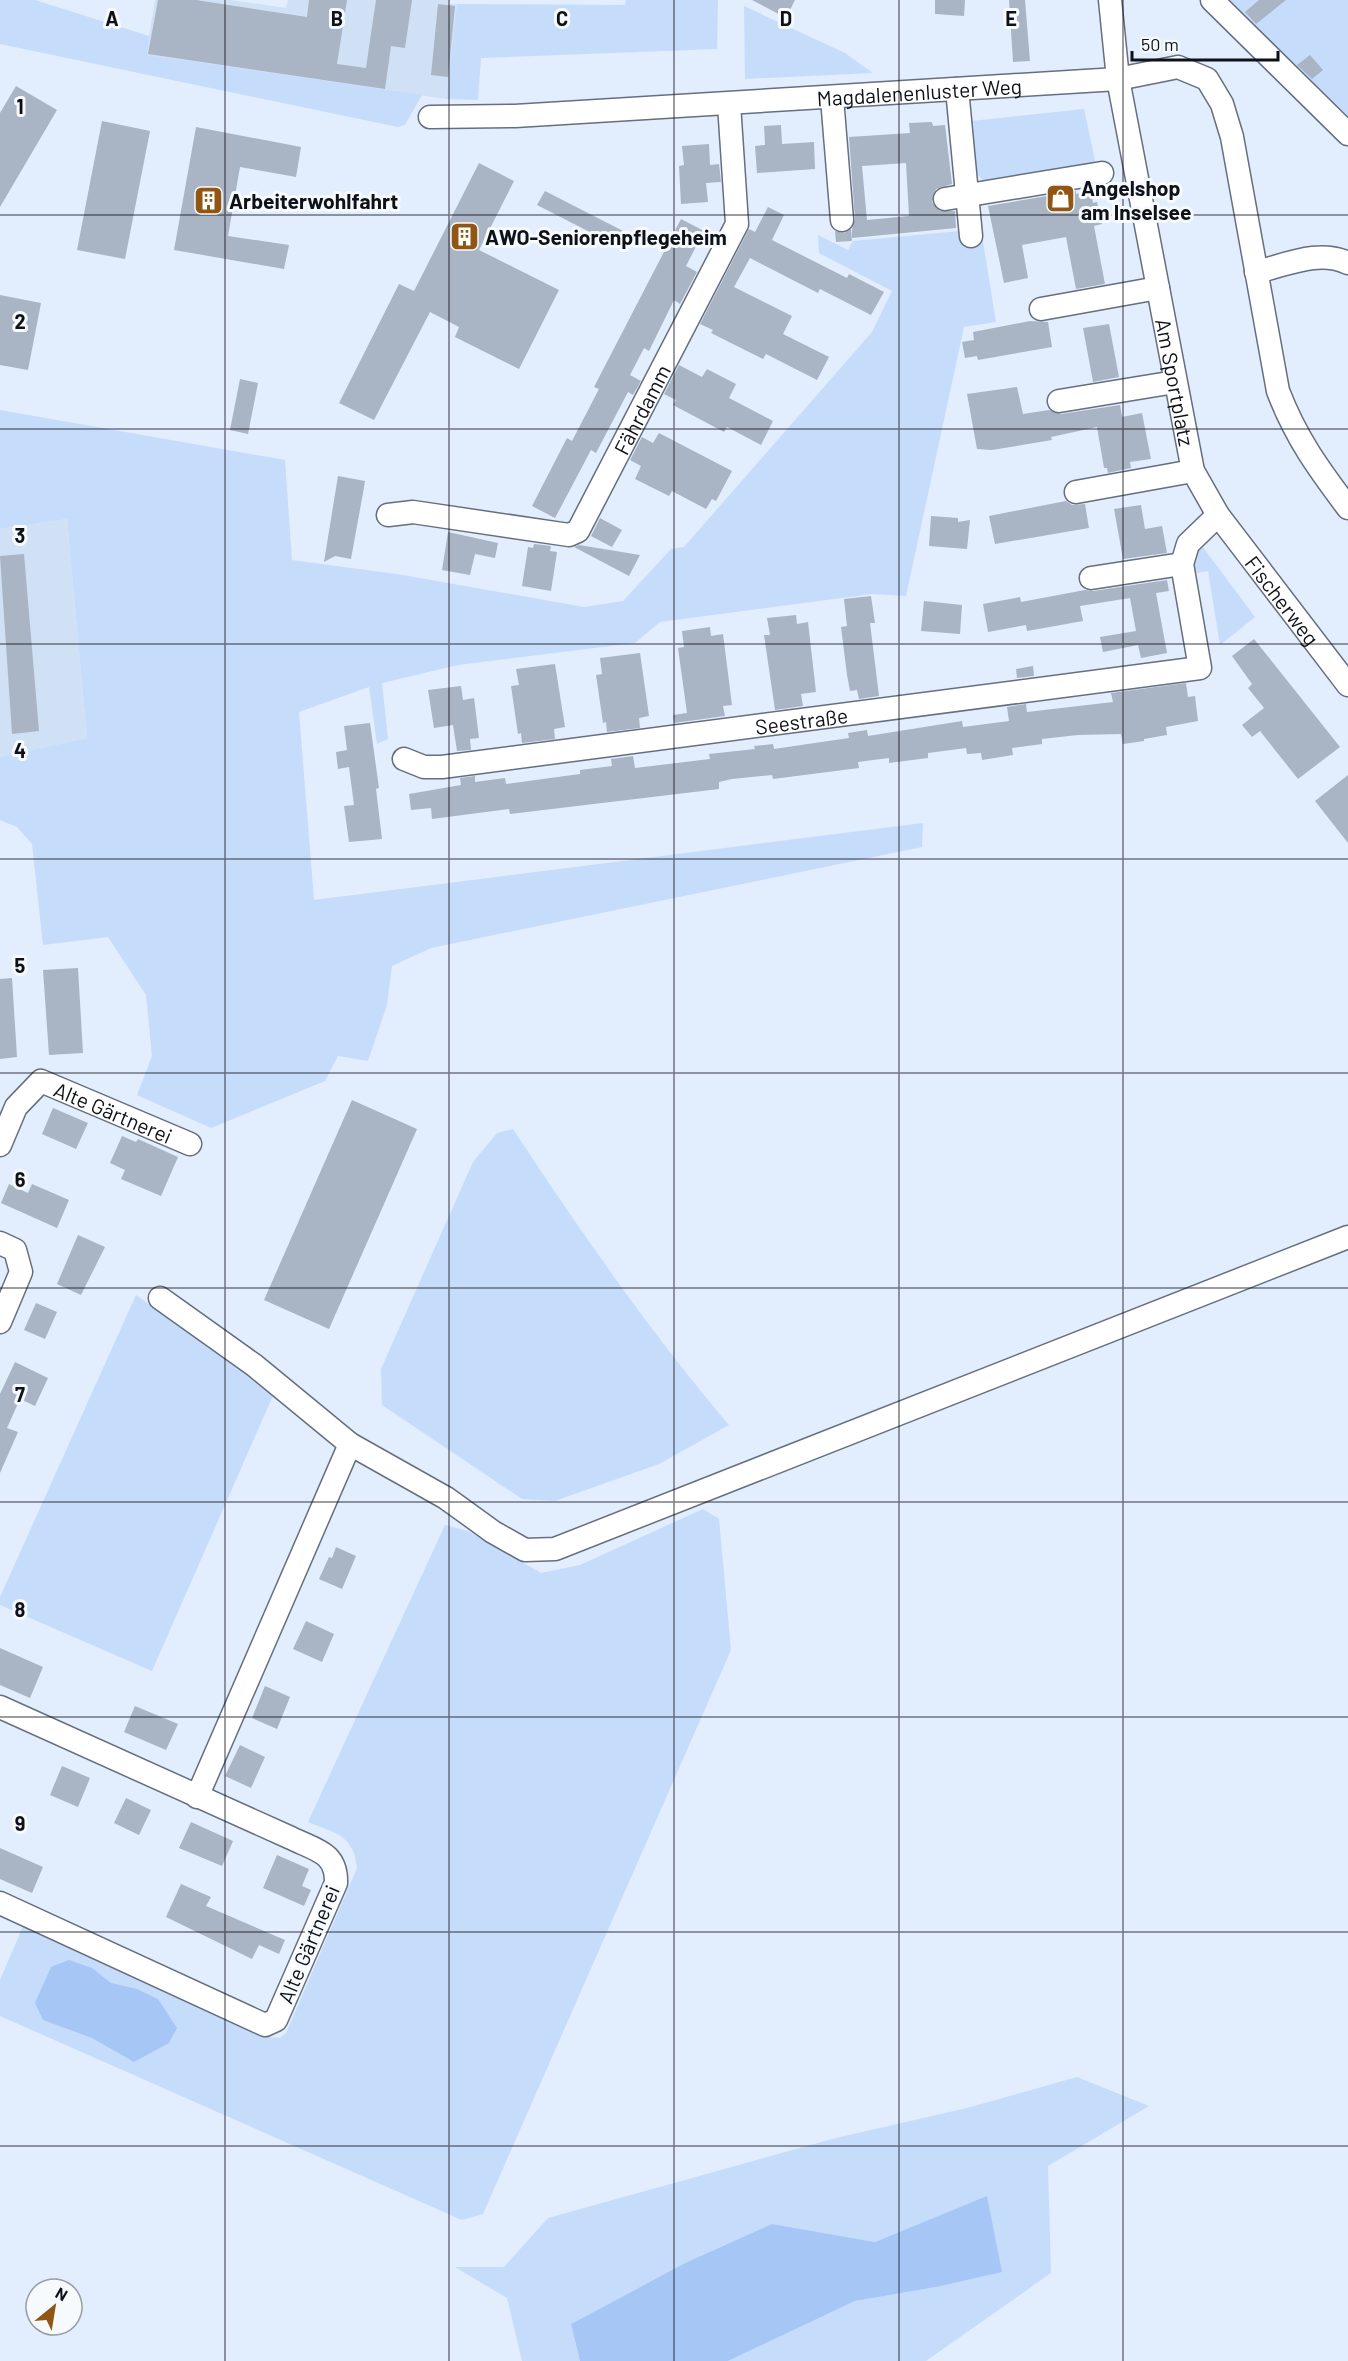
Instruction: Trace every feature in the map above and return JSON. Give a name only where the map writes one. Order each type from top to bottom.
[{"type":"street","name":"Am Sportplatz","points":[[1110,0],[1118,79],[1192,471],[1218,515]]},
{"type":"street","points":[[1212,0],[1348,134]]},
{"type":"street","name":"Magdalenenluster Weg","points":[[430,117],[515,116],[1118,79],[1178,67],[1207,79],[1222,104],[1232,137],[1278,391],[1292,427],[1314,463],[1348,508]]},
{"type":"street","points":[[957,89],[956,197],[971,236]]},
{"type":"street","points":[[832,98],[842,220]]},
{"type":"street","name":"Fährdamm","points":[[388,515],[413,512],[569,535],[578,531],[736,224],[729,104]]},
{"type":"street","points":[[956,197],[1102,173]]},
{"type":"street","points":[[1256,272],[1330,256],[1348,263]]},
{"type":"street","points":[[1041,309],[1158,288]]},
{"type":"street","points":[[1059,401],[1175,382]]},
{"type":"street","points":[[1076,492],[1192,471]]},
{"type":"street","points":[[1091,578],[1182,564],[1188,544],[1218,515]]},
{"type":"street","name":"Fischerweg","points":[[1218,515],[1348,685]]},
{"type":"street","name":"Seestraße","points":[[404,759],[424,767],[442,767],[1200,668],[1182,564]]},
{"type":"street","name":"Alte Gärtnerei","points":[[0,1144],[16,1107],[41,1081],[190,1144]]},
{"type":"street","points":[[160,1298],[254,1365],[350,1444],[446,1498],[493,1532],[525,1550],[555,1549],[1348,1237]]},
{"type":"street","points":[[0,1243],[15,1250],[21,1272],[0,1322]]},
{"type":"street","points":[[197,1797],[350,1444]]},
{"type":"street","name":"Alte Gärtnerei","points":[[0,1707],[321,1853],[331,1858],[337,1868],[336,1882],[276,2020],[265,2025],[0,1903]]},
{"type":"shaded area","points":[[0,0],[35,0],[149,36],[147,55],[422,95],[405,125],[398,127],[0,44]]},
{"type":"shaded area","points":[[155,0],[231,0],[286,8],[288,0],[449,0],[449,4],[457,4],[446,99],[146,55]]},
{"type":"shaded area","points":[[626,0],[718,0],[717,49],[481,58],[478,100],[446,99],[457,4],[625,5]]},
{"type":"shaded area","points":[[1226,0],[1348,0],[1348,119]]},
{"type":"shaded area","points":[[744,6],[845,53],[873,73],[745,79]]},
{"type":"shaded area","points":[[1084,109],[1096,165],[987,183],[976,172],[972,156],[971,121]]},
{"type":"shaded area","points":[[981,229],[996,322],[964,327],[906,596],[872,594],[660,622],[635,643],[458,665],[382,683],[388,739],[377,744],[369,687],[299,712],[314,900],[923,823],[922,847],[431,948],[392,966],[387,1005],[368,1061],[338,1056],[325,1081],[211,1128],[137,1095],[152,1056],[146,995],[108,937],[43,945],[32,844],[17,827],[0,820],[0,757],[87,738],[67,519],[0,529],[0,410],[285,460],[292,560],[403,575],[584,607],[623,601],[671,549],[684,547],[872,332],[892,291],[819,253],[818,235],[848,250],[853,241]]},
{"type":"shaded area","points":[[67,519],[87,738],[0,757],[0,529]]},
{"type":"shaded area","points":[[1202,546],[1255,617],[1220,645],[1208,571],[1192,574],[1193,558]]},
{"type":"shaded area","points":[[513,1129],[616,1280],[671,1354],[729,1425],[659,1464],[555,1501],[522,1499],[382,1405],[381,1369],[473,1162],[497,1133]]},
{"type":"shaded area","points":[[136,1295],[275,1391],[152,1671],[0,1605],[0,1597]]},
{"type":"shaded area","points":[[703,1509],[719,1519],[731,1650],[483,2214],[462,2220],[0,2016],[0,1980],[24,1924],[269,2037],[280,2038],[286,2033],[357,1868],[352,1848],[342,1837],[308,1822],[445,1525],[468,1531],[541,1573],[580,1565]]},
{"type":"shaded area","points":[[69,1960],[92,1968],[111,1983],[137,1989],[158,1999],[177,2028],[169,2043],[134,2062],[92,2038],[43,2020],[35,2003],[51,1967]]},
{"type":"shaded area","points":[[1077,2077],[1149,2106],[1048,2166],[1051,2273],[926,2361],[728,2361],[855,2301],[936,2287],[987,2197],[875,2242],[772,2224],[685,2263],[571,2324],[580,2361],[522,2361],[507,2298],[455,2267],[504,2267],[548,2218],[836,2138],[967,2108]]},
{"type":"shaded area","points":[[987,2196],[1002,2272],[936,2287],[855,2301],[728,2361],[580,2361],[571,2324],[685,2263],[772,2224],[875,2242]]},
{"type":"building","points":[[158,0],[196,0],[307,17],[309,0],[347,0],[337,64],[366,68],[376,0],[412,0],[405,48],[391,46],[385,89],[148,54]]},
{"type":"building","points":[[752,0],[795,0],[786,18]]},
{"type":"building","points":[[935,0],[965,0],[964,16],[935,14]]},
{"type":"building","points":[[1009,0],[1025,0],[1030,61],[1013,62]]},
{"type":"building","points":[[1259,0],[1286,0],[1256,24],[1245,12]]},
{"type":"building","points":[[438,4],[455,6],[448,77],[431,75]]},
{"type":"building","points":[[1310,55],[1323,70],[1312,79],[1297,65]]},
{"type":"building","points":[[16,86],[57,110],[0,207],[0,113]]},
{"type":"building","points":[[102,121],[150,131],[125,259],[77,250]]},
{"type":"building","points":[[932,122],[933,126],[945,125],[952,184],[936,189],[932,202],[940,211],[955,211],[956,228],[852,238],[855,219],[849,137],[910,133],[909,123]],"holes":[[[906,163],[909,216],[867,220],[862,166]]]},
{"type":"building","points":[[781,125],[782,144],[814,142],[815,169],[757,173],[755,146],[765,145],[764,126]]},
{"type":"building","name":"Arbeiterwohlfahrt","points":[[196,127],[301,147],[296,177],[240,167],[228,236],[289,245],[284,269],[174,250]]},
{"type":"building","points":[[709,144],[710,165],[719,164],[721,182],[706,183],[708,202],[681,204],[679,166],[684,165],[682,146]]},
{"type":"building","points":[[479,163],[514,181],[479,250],[559,290],[519,369],[455,337],[459,327],[430,312],[374,420],[339,403],[399,284],[414,291]]},
{"type":"building","points":[[545,191],[627,233],[619,247],[537,205]]},
{"type":"building","points":[[1076,191],[1076,194],[1091,191],[1093,203],[1097,202],[1102,224],[1094,226],[1105,284],[1076,289],[1066,237],[1022,245],[1028,278],[1004,283],[988,206]]},
{"type":"building","points":[[768,207],[784,215],[772,240],[847,278],[849,274],[884,292],[871,315],[820,289],[818,293],[750,258],[734,287],[792,316],[783,334],[829,357],[817,380],[766,354],[763,359],[711,333],[713,330],[700,324],[749,229],[755,232]]},
{"type":"building","points":[[681,219],[704,231],[686,266],[697,272],[680,304],[674,300],[649,351],[644,348],[630,375],[641,381],[633,395],[628,392],[596,453],[591,450],[555,518],[532,506],[567,438],[572,441],[599,389],[594,387]]},
{"type":"building","points":[[851,229],[852,241],[836,242],[835,231],[844,233]]},
{"type":"building","points":[[0,295],[41,303],[28,370],[0,365]]},
{"type":"building","points":[[1030,321],[1048,322],[1052,347],[978,360],[977,356],[965,358],[962,342],[974,340],[973,332]]},
{"type":"building","points":[[1109,324],[1119,377],[1093,382],[1083,328]]},
{"type":"building","points":[[679,365],[702,377],[707,369],[736,384],[729,398],[773,421],[761,445],[727,427],[724,432],[673,405],[676,400],[664,394]]},
{"type":"building","points":[[240,379],[258,383],[248,434],[230,430]]},
{"type":"building","points":[[1017,387],[1023,414],[1049,410],[1061,414],[1120,405],[1122,417],[1142,413],[1151,459],[1130,462],[1131,468],[1108,473],[1107,468],[1104,468],[1097,427],[1051,437],[1052,440],[992,450],[977,449],[967,394]]},
{"type":"building","points":[[659,433],[732,471],[716,501],[712,499],[706,509],[672,491],[669,496],[635,479],[641,466],[630,460],[642,437],[653,443]]},
{"type":"building","points":[[338,476],[365,481],[351,559],[335,556],[324,562]]},
{"type":"building","points":[[1066,501],[1072,505],[1085,504],[1089,528],[995,544],[989,516]]},
{"type":"building","points":[[1141,505],[1145,529],[1162,526],[1167,553],[1123,559],[1114,509]]},
{"type":"building","points":[[931,516],[958,518],[958,522],[970,520],[967,549],[929,546]]},
{"type":"building","points":[[600,518],[622,530],[612,547],[591,536]]},
{"type":"building","points":[[448,532],[498,543],[495,558],[475,554],[470,575],[442,570]]},
{"type":"building","points":[[534,544],[551,546],[550,551],[557,552],[551,591],[522,586],[528,547],[533,548]]},
{"type":"building","points":[[579,545],[640,555],[629,576],[574,547]]},
{"type":"building","points":[[24,554],[39,731],[12,734],[0,556]]},
{"type":"building","points":[[1167,580],[1169,591],[1156,593],[1167,653],[1141,658],[1138,645],[1103,652],[1100,637],[1136,631],[1130,598],[1080,606],[1083,621],[1027,631],[1026,625],[988,632],[983,604],[1020,597],[1021,602],[1085,590],[1093,591]]},
{"type":"building","points":[[871,596],[875,623],[870,623],[879,696],[859,699],[857,690],[850,691],[847,675],[841,627],[847,626],[844,599]]},
{"type":"building","points":[[924,601],[962,605],[960,634],[921,631]]},
{"type":"building","points":[[796,615],[797,624],[808,622],[816,692],[801,694],[803,706],[775,710],[764,635],[770,635],[767,618]]},
{"type":"building","points":[[710,627],[711,636],[723,634],[732,705],[723,706],[725,716],[674,723],[673,715],[687,713],[678,648],[684,647],[682,631]]},
{"type":"building","points":[[1254,639],[1340,747],[1298,779],[1260,731],[1252,737],[1242,725],[1264,708],[1248,688],[1252,684],[1232,656]]},
{"type":"building","points":[[640,653],[649,716],[639,718],[640,728],[607,732],[606,722],[603,723],[596,675],[602,674],[600,658]]},
{"type":"building","points":[[555,664],[565,727],[554,729],[555,739],[522,743],[521,733],[518,734],[511,686],[519,685],[516,669]]},
{"type":"building","points":[[1033,666],[1034,676],[1017,678],[1016,669]]},
{"type":"building","points":[[1186,683],[1188,697],[1195,696],[1198,721],[1166,727],[1167,735],[1144,739],[1144,741],[1123,744],[1121,734],[1042,739],[1042,744],[1012,748],[1013,755],[982,760],[981,753],[967,754],[966,748],[928,753],[928,758],[889,763],[889,758],[858,762],[859,768],[773,779],[772,775],[732,779],[719,782],[719,789],[510,814],[509,809],[432,819],[431,808],[411,810],[409,794],[461,785],[460,778],[475,776],[475,782],[505,778],[506,784],[580,774],[580,770],[612,766],[611,759],[633,756],[635,768],[710,759],[709,754],[755,749],[754,746],[773,744],[774,749],[849,738],[848,733],[867,730],[868,736],[962,721],[963,727],[1009,721],[1007,707],[1026,704],[1027,712],[1113,702],[1111,693]]},
{"type":"building","points":[[461,686],[463,700],[474,698],[479,738],[470,739],[471,750],[457,751],[453,725],[434,728],[428,690]]},
{"type":"building","points":[[370,723],[379,788],[376,789],[382,839],[349,842],[344,806],[354,805],[349,767],[338,769],[336,752],[347,750],[344,726]]},
{"type":"building","points":[[1348,775],[1348,843],[1315,801]]},
{"type":"building","points":[[78,968],[83,1053],[49,1055],[43,970]]},
{"type":"building","points":[[12,978],[17,1057],[0,1059],[0,979]]},
{"type":"building","points":[[352,1100],[417,1129],[329,1329],[264,1300]]},
{"type":"building","points":[[53,1108],[88,1123],[76,1149],[42,1134]]},
{"type":"building","points":[[122,1136],[136,1142],[138,1139],[178,1157],[161,1196],[121,1179],[125,1170],[110,1163]]},
{"type":"building","points":[[9,1184],[28,1193],[32,1184],[69,1200],[57,1228],[1,1203]]},
{"type":"building","points":[[78,1235],[105,1247],[81,1295],[57,1284]]},
{"type":"building","points":[[36,1303],[57,1312],[45,1339],[24,1330]]},
{"type":"building","points":[[15,1362],[48,1378],[35,1406],[20,1399],[7,1428],[18,1432],[0,1473],[0,1394]]},
{"type":"building","points":[[336,1547],[356,1556],[342,1589],[319,1579]]},
{"type":"building","points":[[306,1621],[334,1634],[322,1662],[293,1649]]},
{"type":"building","points":[[0,1648],[43,1667],[30,1698],[0,1685]]},
{"type":"building","points":[[265,1686],[290,1697],[277,1729],[252,1718]]},
{"type":"building","points":[[135,1706],[178,1724],[166,1750],[124,1732]]},
{"type":"building","points":[[240,1745],[265,1757],[251,1788],[225,1776]]},
{"type":"building","points":[[62,1766],[90,1778],[78,1807],[50,1795]]},
{"type":"building","points":[[126,1798],[151,1810],[139,1835],[114,1823]]},
{"type":"building","points":[[191,1822],[233,1841],[222,1866],[179,1848]]},
{"type":"building","points":[[0,1848],[43,1867],[32,1893],[0,1879]]},
{"type":"building","points":[[277,1855],[309,1869],[302,1886],[311,1890],[304,1906],[263,1888]]},
{"type":"building","points":[[181,1884],[211,1897],[206,1906],[285,1940],[279,1954],[259,1945],[252,1959],[166,1917]]},
{"type":"place","name":"Angelshop am Inselsee","points":[[1060,199]]},
{"type":"place","name":"Arbeiterwohlfahrt","points":[[208,200]]},
{"type":"place","name":"AWO-Seniorenpflegeheim","points":[[464,236]]}]
